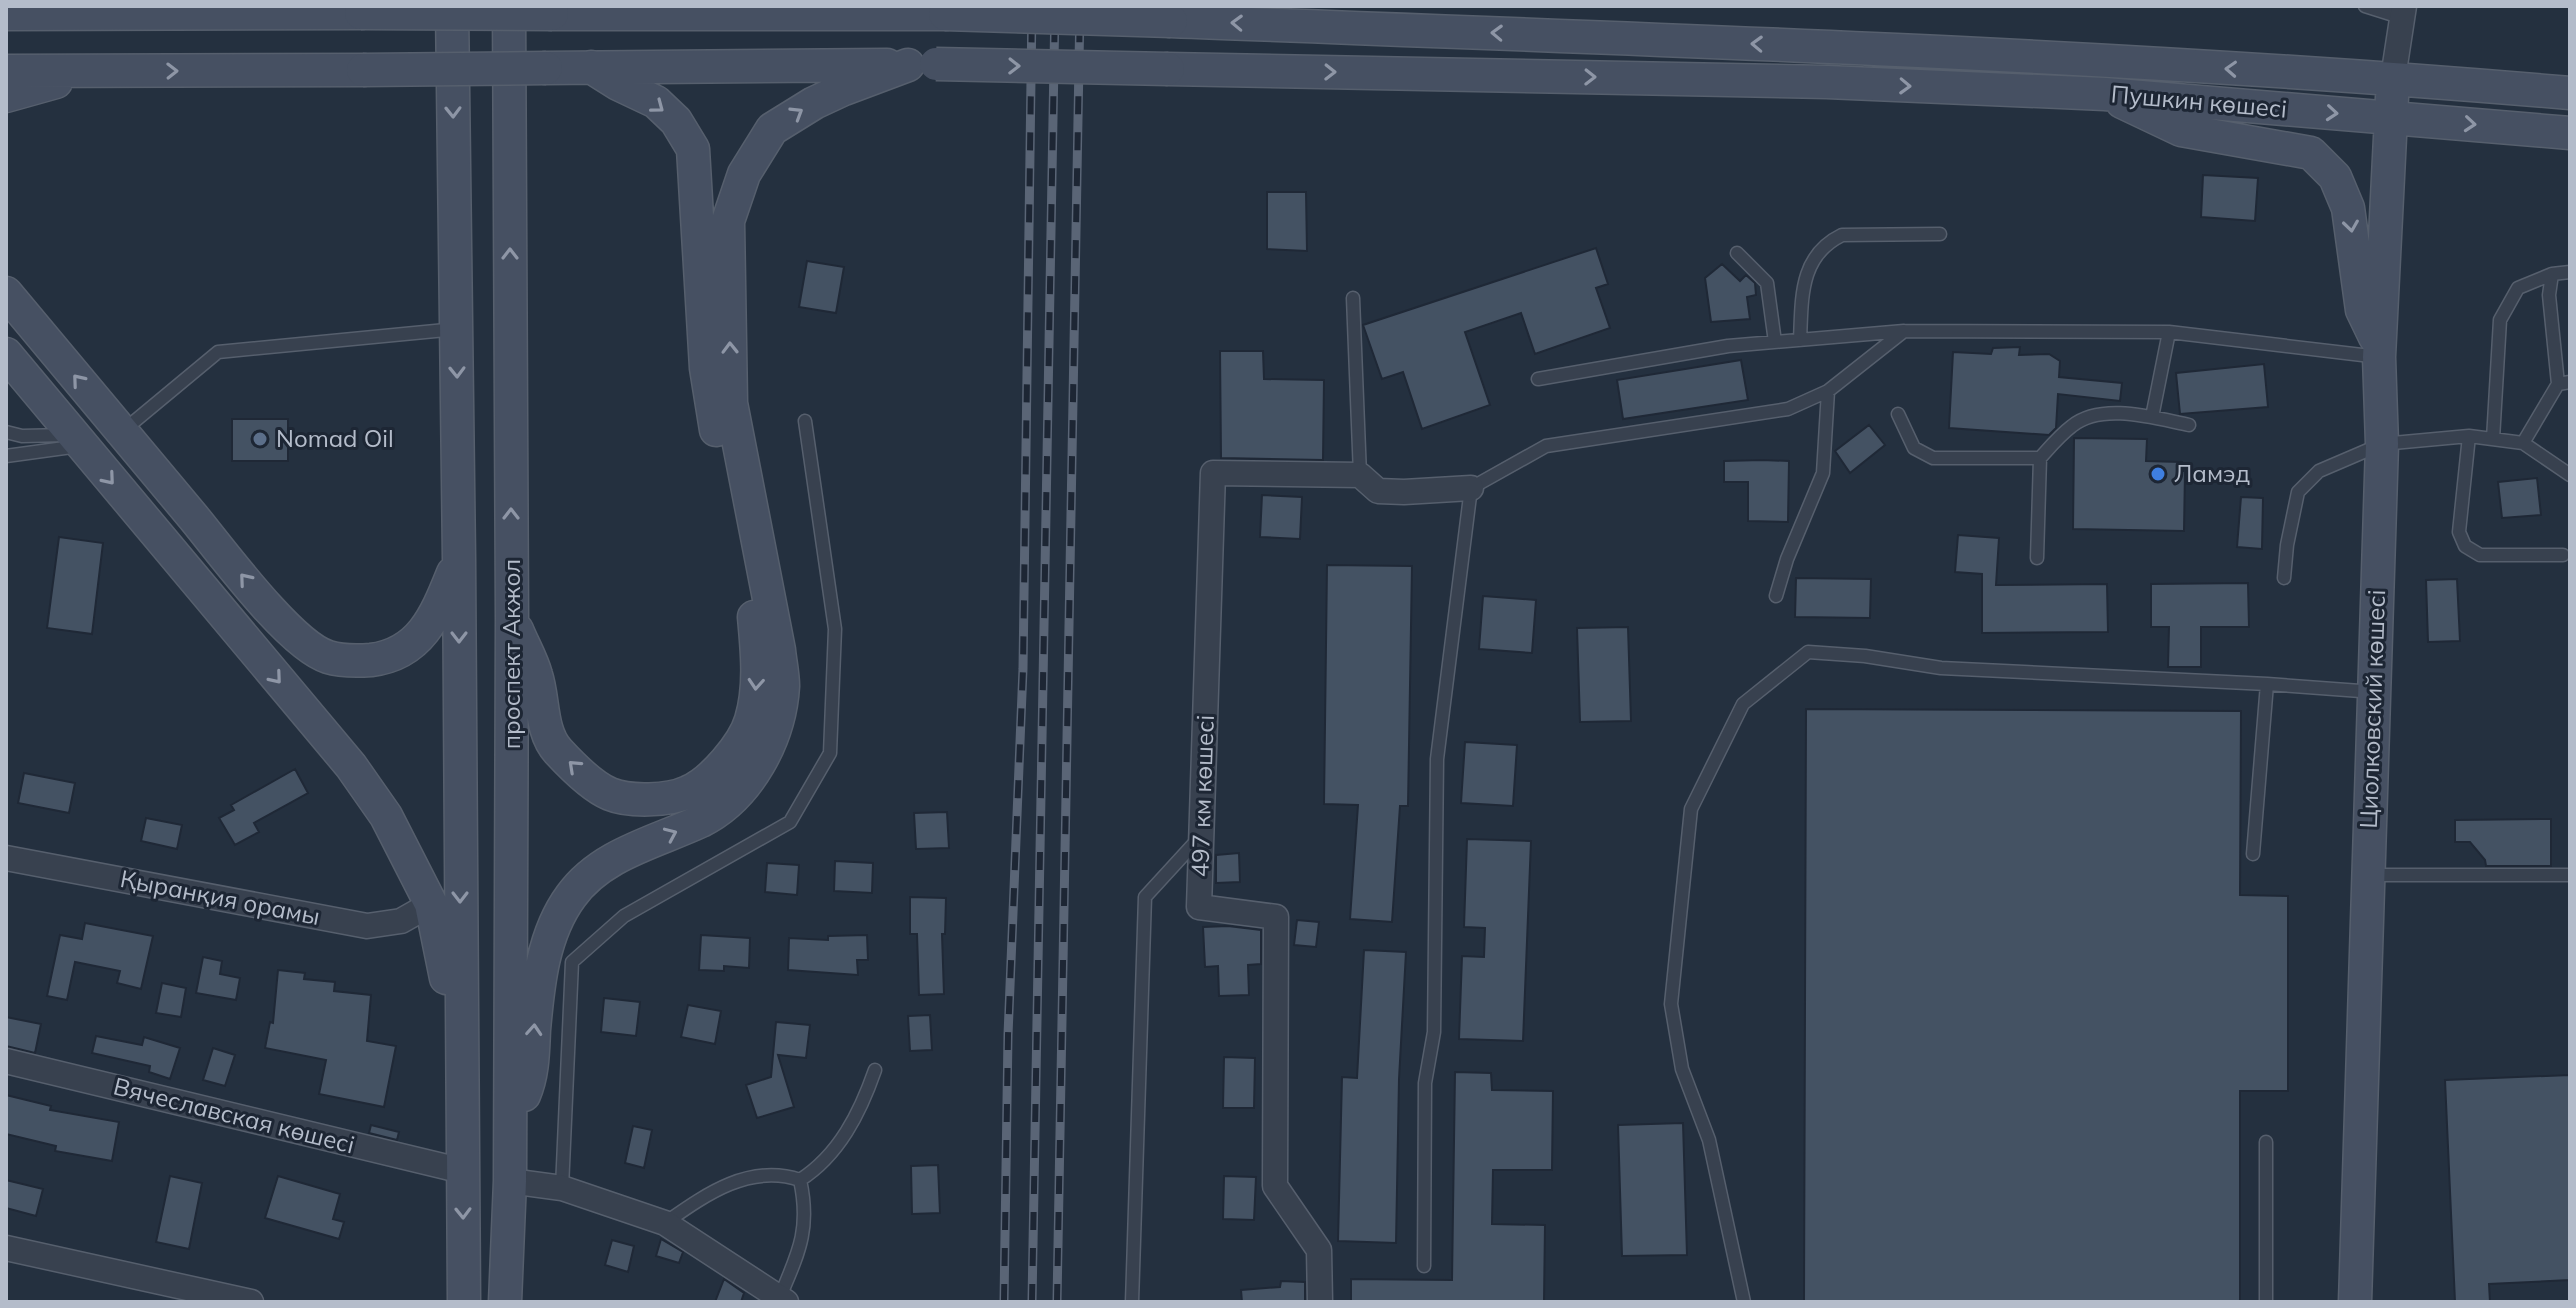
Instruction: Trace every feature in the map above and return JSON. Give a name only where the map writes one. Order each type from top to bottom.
[{"type":"main road","points":[[452,6],[464,1302]]},
{"type":"main road","name":"проспект Акжол","points":[[505,1302],[510,1181],[512,620],[509,6]]},
{"type":"main road","name":"Пушкин көшесі","points":[[6,14],[118,9],[552,14],[629,10],[928,12],[1835,47],[2393,78],[2570,93]]},
{"type":"main road","points":[[510,1132],[531,1079],[538,986],[550,933],[571,896],[604,864],[704,819],[738,795],[762,758],[776,725],[783,685],[779,650],[731,403],[728,221],[744,174],[772,129],[824,98],[922,65]]},
{"type":"main road","name":"Пушкин көшесі","points":[[94,72],[922,65],[1827,82],[2105,94],[2570,133]]},
{"type":"main road","points":[[512,620],[536,675],[543,716],[555,747],[578,771],[610,794],[651,800],[689,792],[722,766],[740,743],[751,720],[758,656],[752,598],[709,396],[693,149],[676,121],[656,102],[591,67]]},
{"type":"main road","points":[[6,71],[94,72]]},
{"type":"main road","points":[[6,96],[94,72]]},
{"type":"main road","name":"Циолковский көшесі","points":[[2355,1302],[2382,444],[2380,352],[2393,78]]},
{"type":"main road","points":[[2105,94],[2181,130],[2311,153],[2335,177],[2348,208],[2362,310],[2380,352]]},
{"type":"main road","points":[[6,293],[299,641],[328,657],[358,661],[391,657],[420,636],[438,610],[459,559]]},
{"type":"main road","points":[[6,354],[351,766],[386,816],[431,904],[461,1053]]},
{"type":"street","points":[[2393,78],[2404,12]]},
{"type":"street","name":"497 км көшесі","points":[[1320,1302],[1319,1250],[1275,1186],[1276,917],[1199,907],[1213,473],[1360,475],[1378,491],[1471,488]]},
{"type":"street","name":"Қыранқия орамы","points":[[6,858],[367,926],[401,921],[431,904]]},
{"type":"street","name":"Вячеславская көшесі","points":[[6,1061],[463,1171]]},
{"type":"street","points":[[510,1181],[562,1188],[665,1223],[781,1301]]},
{"type":"street","points":[[6,1248],[251,1302]]},
{"type":"lane","points":[[2365,6],[2404,12]]},
{"type":"lane","points":[[1800,340],[1802,287],[1810,263],[1828,242],[1842,235],[1940,234]]},
{"type":"lane","points":[[1737,253],[1767,283],[1775,342]]},
{"type":"lane","points":[[2493,439],[2500,320],[2518,288],[2552,274],[2570,272]]},
{"type":"lane","points":[[2523,443],[2564,383],[2549,295],[2552,274]]},
{"type":"lane","points":[[1353,298],[1360,475]]},
{"type":"lane","points":[[122,432],[218,352],[456,329]]},
{"type":"lane","points":[[1538,379],[1728,346],[1904,331],[2169,332],[2380,352]]},
{"type":"lane","points":[[1424,1266],[1425,1083],[1434,1032],[1437,759],[1471,488],[1546,446],[1788,409],[1828,391],[1904,331]]},
{"type":"lane","points":[[2152,417],[2169,332]]},
{"type":"lane","points":[[1776,596],[1787,559],[1823,473],[1828,391]]},
{"type":"lane","points":[[2037,558],[2040,458],[2074,424],[2106,413],[2152,417],[2189,425]]},
{"type":"lane","points":[[1898,414],[1914,448],[1933,458],[2040,458]]},
{"type":"lane","points":[[562,1188],[572,962],[624,916],[790,822],[830,753],[835,629],[805,421]]},
{"type":"lane","points":[[6,432],[77,440]]},
{"type":"lane","points":[[2469,436],[2459,532],[2465,546],[2480,555],[2563,555]]},
{"type":"lane","points":[[2284,578],[2298,492],[2319,471],[2382,444],[2469,436],[2523,443],[2570,475]]},
{"type":"lane","points":[[6,456],[77,440]]},
{"type":"lane","points":[[1744,1302],[1709,1140],[1682,1069],[1671,1004],[1691,809],[1743,704],[1808,652],[1865,656],[1941,668],[2374,692]]},
{"type":"lane","points":[[2253,854],[2267,684]]},
{"type":"lane","points":[[1132,1302],[1145,897],[1202,834]]},
{"type":"lane","points":[[2368,875],[2570,875]]},
{"type":"lane","points":[[800,1180],[818,1168],[838,1144],[864,1102],[875,1070]]},
{"type":"lane","points":[[2266,1142],[2266,1302]]},
{"type":"lane","points":[[665,1223],[738,1180],[782,1174],[800,1180]]},
{"type":"lane","points":[[781,1301],[803,1235],[805,1205],[800,1180]]},
{"type":"building","points":[[2203,175],[2258,178],[2255,221],[2201,217]]},
{"type":"building","points":[[1267,192],[1306,192],[1307,251],[1267,249]]},
{"type":"building","points":[[1596,248],[1608,284],[1596,288],[1610,328],[1535,354],[1521,313],[1465,332],[1490,405],[1422,429],[1403,372],[1382,379],[1363,325]]},
{"type":"building","points":[[807,261],[844,267],[836,313],[799,307]]},
{"type":"building","points":[[1722,264],[1740,281],[1746,275],[1755,283],[1756,295],[1747,297],[1750,319],[1711,322],[1705,278]]},
{"type":"building","points":[[2020,347],[2019,355],[2049,354],[2060,361],[2059,377],[2122,383],[2120,401],[2058,394],[2056,428],[2049,435],[1949,428],[1953,352],[1991,354],[1993,348]]},
{"type":"building","points":[[1220,351],[1263,351],[1264,379],[1324,380],[1323,460],[1221,458]]},
{"type":"building","points":[[1741,360],[1748,400],[1623,419],[1617,380]]},
{"type":"building","points":[[2264,364],[2268,407],[2180,414],[2176,373]]},
{"type":"building","points":[[232,419],[288,419],[288,461],[232,461]]},
{"type":"building","points":[[1869,425],[1885,445],[1850,473],[1835,451]]},
{"type":"building","points":[[2074,438],[2147,439],[2146,461],[2182,462],[2182,471],[2185,471],[2184,531],[2073,529]]},
{"type":"building","points":[[1724,461],[1789,461],[1788,522],[1748,521],[1748,482],[1724,482]]},
{"type":"building","points":[[2537,478],[2541,515],[2502,518],[2498,482]]},
{"type":"building","points":[[1262,495],[1302,497],[1300,539],[1260,537]]},
{"type":"building","points":[[2241,497],[2263,498],[2262,549],[2237,547]]},
{"type":"building","points":[[1958,535],[1999,538],[1996,585],[2107,584],[2108,632],[1982,633],[1982,574],[1955,572]]},
{"type":"building","points":[[59,537],[103,543],[92,634],[47,628]]},
{"type":"building","points":[[1327,565],[1412,566],[1408,806],[1400,806],[1392,922],[1350,919],[1358,805],[1324,804]]},
{"type":"building","points":[[1796,578],[1871,579],[1870,618],[1795,617]]},
{"type":"building","points":[[2457,579],[2460,641],[2428,642],[2426,580]]},
{"type":"building","points":[[2248,583],[2249,627],[2201,627],[2201,667],[2168,667],[2169,627],[2151,627],[2151,584]]},
{"type":"building","points":[[1483,596],[1536,600],[1532,653],[1479,649]]},
{"type":"building","points":[[1628,627],[1631,721],[1580,722],[1577,628]]},
{"type":"building","points":[[1806,709],[2241,711],[2240,895],[2288,896],[2288,1091],[2240,1091],[2240,1302],[1804,1302]]},
{"type":"building","points":[[1465,742],[1517,745],[1513,806],[1461,803]]},
{"type":"building","points":[[295,769],[308,793],[254,823],[259,832],[235,845],[219,818],[234,810],[231,805]]},
{"type":"building","points":[[24,773],[75,783],[69,813],[18,803]]},
{"type":"building","points":[[947,812],[949,848],[916,849],[914,813]]},
{"type":"building","points":[[146,818],[182,825],[177,849],[141,841]]},
{"type":"building","points":[[2551,819],[2551,866],[2486,866],[2485,860],[2470,842],[2455,842],[2455,820]]},
{"type":"building","points":[[1467,839],[1531,841],[1523,1041],[1459,1039],[1462,956],[1484,957],[1485,928],[1464,927]]},
{"type":"building","points":[[1239,853],[1240,882],[1216,883],[1216,855]]},
{"type":"building","points":[[835,861],[873,863],[872,893],[834,891]]},
{"type":"building","points":[[767,863],[799,865],[797,895],[765,892]]},
{"type":"building","points":[[910,897],[946,898],[945,934],[942,934],[944,994],[919,995],[917,934],[910,934]]},
{"type":"building","points":[[1297,920],[1319,922],[1316,947],[1294,945]]},
{"type":"building","points":[[85,923],[153,936],[141,989],[117,983],[120,971],[75,962],[67,1000],[47,996],[60,935],[82,939]]},
{"type":"building","points":[[1203,927],[1261,930],[1261,964],[1248,965],[1249,995],[1219,996],[1218,966],[1205,967]]},
{"type":"building","points":[[701,935],[750,938],[749,968],[724,966],[724,971],[699,970]]},
{"type":"building","points":[[867,935],[868,960],[857,960],[858,975],[788,970],[789,938],[828,940],[828,936]]},
{"type":"building","points":[[1364,950],[1406,952],[1399,1079],[1396,1243],[1338,1241],[1342,1077],[1357,1078]]},
{"type":"building","points":[[203,957],[222,961],[220,974],[240,978],[236,1000],[196,993]]},
{"type":"building","points":[[278,970],[305,973],[304,979],[335,982],[334,991],[371,995],[367,1041],[396,1046],[384,1107],[319,1094],[326,1060],[265,1048],[270,1022],[273,1023]]},
{"type":"building","points":[[162,983],[186,988],[181,1017],[156,1013]]},
{"type":"building","points":[[604,998],[640,1002],[636,1036],[601,1032]]},
{"type":"building","points":[[688,1005],[721,1011],[715,1044],[681,1037]]},
{"type":"building","points":[[930,1015],[932,1050],[910,1051],[908,1016]]},
{"type":"building","points":[[6,1017],[41,1024],[35,1053],[6,1046]]},
{"type":"building","points":[[776,1022],[810,1025],[806,1058],[778,1055],[794,1107],[757,1118],[746,1085],[771,1077]]},
{"type":"building","points":[[96,1036],[142,1045],[144,1037],[180,1048],[170,1079],[149,1072],[150,1066],[92,1053]]},
{"type":"building","points":[[213,1048],[235,1055],[225,1086],[203,1080]]},
{"type":"building","points":[[1224,1057],[1255,1058],[1254,1108],[1223,1108]]},
{"type":"building","points":[[1455,1072],[1491,1073],[1492,1090],[1553,1091],[1552,1170],[1493,1170],[1492,1224],[1545,1225],[1544,1302],[1351,1302],[1351,1279],[1452,1280]]},
{"type":"building","points":[[2570,1075],[2570,1280],[2489,1284],[2490,1302],[2455,1302],[2445,1080]]},
{"type":"building","points":[[6,1095],[51,1106],[50,1110],[119,1122],[112,1161],[55,1151],[56,1146],[6,1134]]},
{"type":"building","points":[[1683,1123],[1687,1255],[1622,1256],[1618,1125]]},
{"type":"building","points":[[371,1125],[399,1132],[397,1140],[369,1133]]},
{"type":"building","points":[[633,1126],[652,1130],[644,1168],[625,1163]]},
{"type":"building","points":[[938,1165],[940,1213],[912,1214],[911,1166]]},
{"type":"building","points":[[170,1176],[202,1183],[189,1249],[156,1242]]},
{"type":"building","points":[[278,1176],[340,1194],[333,1219],[344,1222],[339,1239],[265,1218]]},
{"type":"building","points":[[1224,1176],[1256,1177],[1254,1220],[1223,1219]]},
{"type":"building","points":[[6,1180],[43,1189],[36,1216],[6,1208]]},
{"type":"building","points":[[661,1239],[683,1252],[679,1263],[656,1256]]},
{"type":"building","points":[[612,1240],[634,1246],[628,1272],[605,1265]]},
{"type":"building","points":[[724,1279],[744,1293],[741,1302],[715,1302]]},
{"type":"building","points":[[1281,1281],[1305,1282],[1305,1302],[1242,1302],[1241,1290],[1280,1287]]},
{"type":"railway","points":[[1004,1302],[1008,1035],[1023,669],[1032,6]]},
{"type":"railway","points":[[1032,1302],[1055,6]]},
{"type":"railway","points":[[1057,1302],[1080,6]]},
{"type":"place","name":"Nomad Oil","points":[[260,439]]},
{"type":"place","name":"Ламэд","points":[[2158,474]]}]
